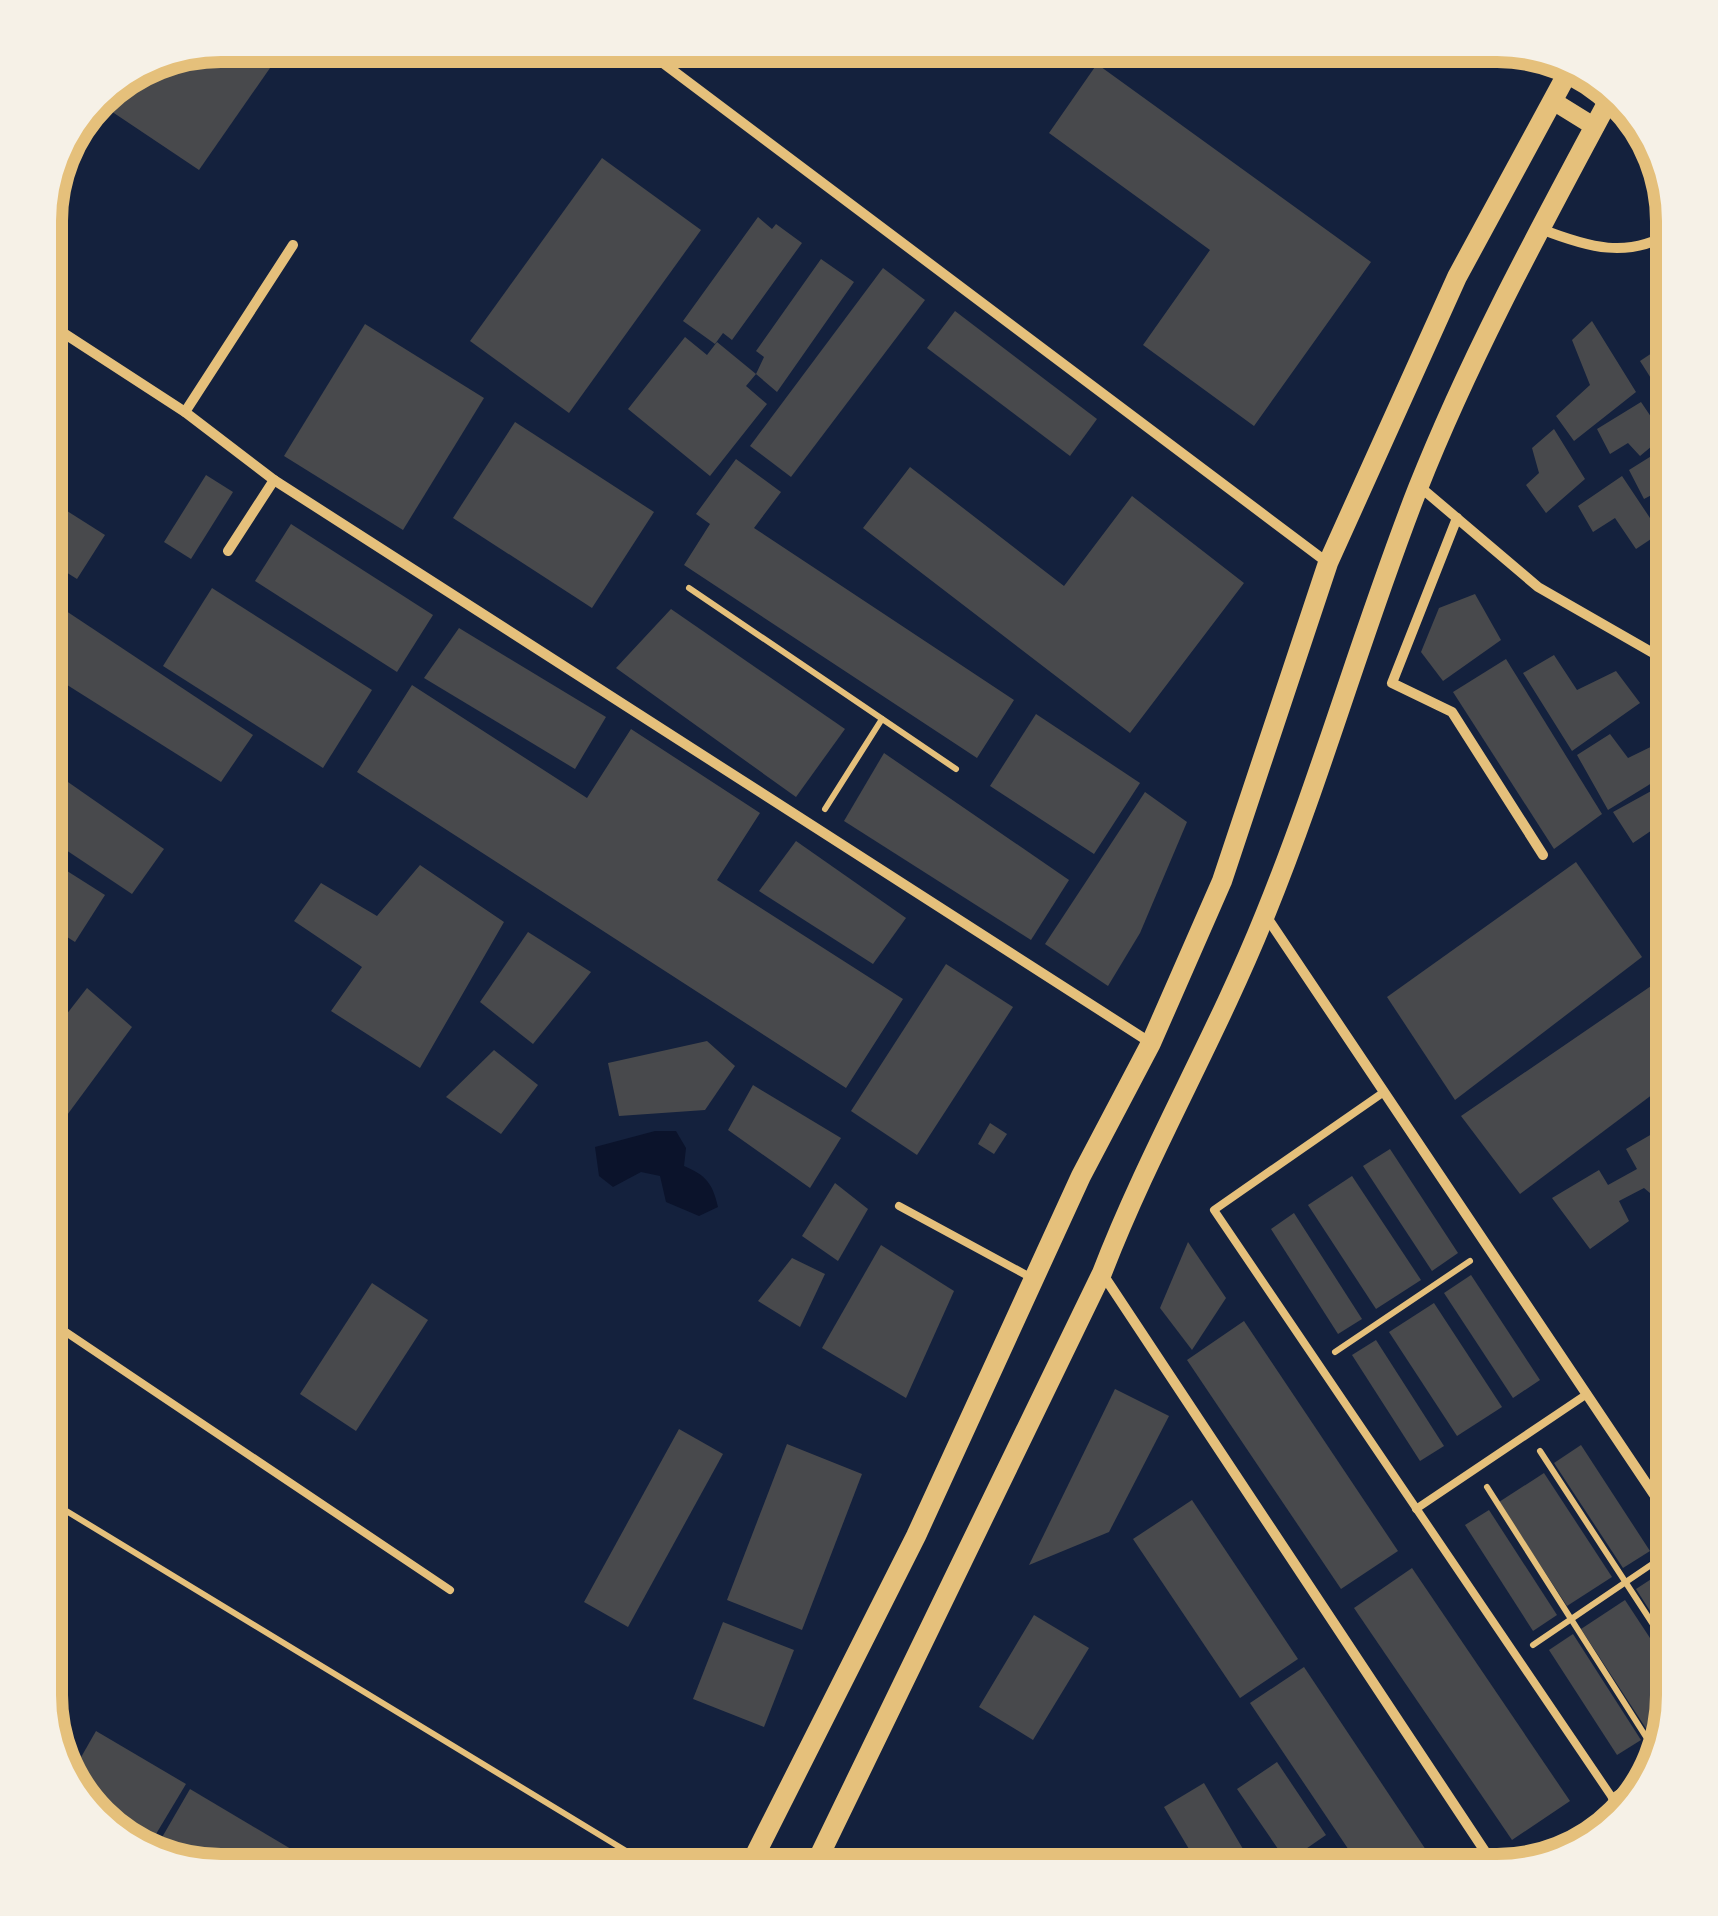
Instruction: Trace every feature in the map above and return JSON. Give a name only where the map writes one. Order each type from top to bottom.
[{"type":"main road","points":[[756,1854],[916,1536],[1034,1279],[1151,1043],[1222,881],[1328,563],[1456,277],[1565,78]]},
{"type":"main road","points":[[820,1854],[1102,1273],[1130,1201],[1190,1084],[1266,915],[1419,486],[1500,306],[1606,106]]},
{"type":"street","points":[[662,62],[1328,563]]},
{"type":"street","points":[[1553,101],[1595,126]]},
{"type":"street","points":[[1541,228],[1577,243],[1609,248],[1642,248],[1656,240]]},
{"type":"street","points":[[185,412],[293,245]]},
{"type":"street","points":[[63,332],[185,412],[274,480],[1151,1043]]},
{"type":"street","points":[[228,551],[274,480]]},
{"type":"street","points":[[1419,486],[1538,587],[1656,655]]},
{"type":"street","points":[[1457,518],[1392,684],[1452,712],[1543,856]]},
{"type":"street","points":[[1266,915],[1656,1499]]},
{"type":"street","points":[[1102,1273],[1487,1854]]},
{"type":"lane","points":[[1384,1092],[1214,1210],[1614,1801]]},
{"type":"lane","points":[[899,1206],[1034,1279]]},
{"type":"lane","points":[[62,1330],[450,1590]]},
{"type":"lane","points":[[1416,1509],[1586,1394]]},
{"type":"lane","points":[[1612,1798],[1622,1791]]},
{"type":"path","points":[[689,588],[956,769]]},
{"type":"path","points":[[814,826],[882,719]]},
{"type":"path","points":[[1318,1364],[1489,1248]]},
{"type":"path","points":[[1528,1433],[1656,1630]]},
{"type":"path","points":[[1476,1469],[1648,1741]]},
{"type":"path","points":[[62,1508],[631,1854]]},
{"type":"path","points":[[1516,1656],[1656,1562]]},
{"type":"water","points":[[655,1131],[676,1131],[686,1148],[684,1166],[707,1181],[718,1207],[699,1216],[666,1202],[660,1176],[641,1172],[613,1187],[599,1176],[595,1147]]},
{"type":"building","points":[[274,62],[199,170],[109,110],[133,89],[191,66]]},
{"type":"building","points":[[1097,64],[1371,262],[1254,426],[1143,345],[1210,250],[1049,133]]},
{"type":"building","points":[[602,158],[701,230],[569,413],[470,341]]},
{"type":"building","points":[[758,217],[772,229],[776,224],[802,243],[732,340],[723,333],[715,344],[683,321]]},
{"type":"building","points":[[821,259],[854,282],[777,392],[756,374],[764,357],[756,351]]},
{"type":"building","points":[[883,268],[925,300],[791,477],[750,446]]},
{"type":"building","points":[[955,311],[1097,419],[1070,456],[927,348]]},
{"type":"building","points":[[1592,321],[1636,392],[1574,441],[1556,416],[1590,385],[1572,340]]},
{"type":"building","points":[[365,324],[484,398],[403,530],[284,456]]},
{"type":"building","points":[[685,337],[707,355],[717,342],[756,374],[746,386],[767,404],[710,476],[628,409]]},
{"type":"building","points":[[1656,350],[1656,386],[1640,361]]},
{"type":"building","points":[[1641,402],[1656,424],[1656,443],[1640,456],[1628,443],[1610,454],[1597,429]]},
{"type":"building","points":[[515,422],[654,512],[592,608],[453,518]]},
{"type":"building","points":[[1554,429],[1585,479],[1546,513],[1526,485],[1539,473],[1532,448]]},
{"type":"building","points":[[1656,453],[1656,493],[1644,499],[1629,470]]},
{"type":"building","points":[[736,459],[781,492],[754,528],[1014,700],[977,758],[684,565],[710,524],[696,514]]},
{"type":"building","points":[[910,467],[1064,586],[1132,496],[1244,583],[1130,733],[863,528]]},
{"type":"building","points":[[206,475],[233,492],[191,559],[164,542]]},
{"type":"building","points":[[1622,476],[1656,527],[1656,536],[1636,549],[1615,518],[1593,532],[1578,506]]},
{"type":"building","points":[[63,508],[105,535],[77,579],[63,570]]},
{"type":"building","points":[[291,524],[433,615],[397,672],[255,581]]},
{"type":"building","points":[[212,588],[372,690],[323,768],[163,666]]},
{"type":"building","points":[[1475,594],[1501,640],[1443,681],[1421,652],[1439,608]]},
{"type":"building","points":[[63,609],[253,735],[221,782],[63,682]]},
{"type":"building","points":[[671,609],[845,729],[796,797],[616,668]]},
{"type":"building","points":[[459,628],[606,717],[575,769],[424,678]]},
{"type":"building","points":[[1554,655],[1577,690],[1616,671],[1640,703],[1572,751],[1523,673]]},
{"type":"building","points":[[1506,659],[1602,814],[1554,849],[1453,692]]},
{"type":"building","points":[[412,685],[587,798],[631,729],[760,813],[717,880],[903,999],[846,1088],[357,772]]},
{"type":"building","points":[[1036,714],[1140,783],[1094,854],[990,786]]},
{"type":"building","points":[[1610,734],[1628,758],[1656,744],[1656,780],[1608,810],[1577,755]]},
{"type":"building","points":[[884,753],[1069,880],[1031,940],[844,821]]},
{"type":"building","points":[[63,778],[164,849],[132,894],[63,848]]},
{"type":"building","points":[[1656,788],[1656,827],[1633,843],[1613,812]]},
{"type":"building","points":[[1145,792],[1187,822],[1140,933],[1108,986],[1045,944]]},
{"type":"building","points":[[796,841],[906,918],[873,964],[759,891]]},
{"type":"building","points":[[1576,862],[1642,957],[1455,1100],[1387,997]]},
{"type":"building","points":[[420,865],[504,922],[420,1068],[331,1011],[362,967],[294,921],[321,883],[377,916]]},
{"type":"building","points":[[63,868],[105,895],[75,942],[63,934]]},
{"type":"building","points":[[528,932],[591,972],[533,1044],[480,1002]]},
{"type":"building","points":[[946,964],[1013,1007],[917,1155],[851,1111]]},
{"type":"building","points":[[1656,983],[1656,1092],[1520,1194],[1461,1116]]},
{"type":"building","points":[[87,988],[132,1027],[62,1121],[62,1020]]},
{"type":"building","points":[[707,1041],[735,1066],[705,1110],[619,1116],[608,1063]]},
{"type":"building","points":[[494,1050],[538,1085],[501,1134],[446,1097]]},
{"type":"building","points":[[753,1085],[841,1138],[810,1188],[728,1130]]},
{"type":"building","points":[[990,1123],[1007,1134],[994,1154],[978,1144]]},
{"type":"building","points":[[1656,1132],[1656,1198],[1644,1188],[1619,1201],[1629,1221],[1590,1249],[1552,1198],[1599,1170],[1608,1185],[1637,1169],[1626,1149]]},
{"type":"building","points":[[1390,1149],[1458,1253],[1432,1271],[1363,1166]]},
{"type":"building","points":[[1352,1176],[1421,1280],[1376,1309],[1308,1205]]},
{"type":"building","points":[[835,1183],[868,1209],[838,1261],[802,1236]]},
{"type":"building","points":[[1294,1213],[1362,1319],[1338,1334],[1271,1229]]},
{"type":"building","points":[[1188,1242],[1226,1298],[1192,1350],[1160,1308]]},
{"type":"building","points":[[881,1245],[954,1291],[906,1398],[822,1348]]},
{"type":"building","points":[[792,1258],[825,1274],[800,1327],[758,1301]]},
{"type":"building","points":[[1471,1275],[1540,1380],[1513,1398],[1444,1293]]},
{"type":"building","points":[[372,1283],[428,1320],[356,1431],[300,1394]]},
{"type":"building","points":[[1434,1303],[1502,1407],[1457,1436],[1389,1332]]},
{"type":"building","points":[[1244,1321],[1398,1551],[1341,1589],[1187,1360]]},
{"type":"building","points":[[1376,1340],[1444,1446],[1420,1461],[1352,1355]]},
{"type":"building","points":[[1115,1389],[1169,1416],[1109,1532],[1029,1565]]},
{"type":"building","points":[[679,1429],[723,1454],[628,1627],[584,1602]]},
{"type":"building","points":[[787,1444],[862,1474],[802,1630],[727,1600]]},
{"type":"building","points":[[1581,1445],[1650,1551],[1623,1568],[1554,1463]]},
{"type":"building","points":[[1544,1473],[1612,1577],[1567,1606],[1499,1502]]},
{"type":"building","points":[[1192,1500],[1298,1659],[1240,1698],[1133,1539]]},
{"type":"building","points":[[1489,1510],[1557,1615],[1533,1631],[1465,1525]]},
{"type":"building","points":[[1412,1568],[1570,1801],[1512,1840],[1354,1608]]},
{"type":"building","points":[[1656,1576],[1656,1620],[1636,1589]]},
{"type":"building","points":[[1625,1600],[1656,1647],[1656,1694],[1649,1733],[1581,1629]]},
{"type":"building","points":[[1034,1615],[1089,1648],[1033,1740],[979,1707]]},
{"type":"building","points":[[723,1622],[794,1650],[764,1727],[693,1699]]},
{"type":"building","points":[[1573,1634],[1641,1740],[1617,1755],[1549,1650]]},
{"type":"building","points":[[1304,1667],[1426,1850],[1420,1854],[1352,1854],[1250,1703]]},
{"type":"building","points":[[96,1731],[186,1784],[154,1838],[117,1814],[95,1791],[78,1762]]},
{"type":"building","points":[[1277,1762],[1326,1835],[1299,1854],[1282,1854],[1237,1789]]},
{"type":"building","points":[[1204,1783],[1246,1854],[1192,1854],[1164,1807]]},
{"type":"building","points":[[190,1789],[299,1854],[201,1852],[160,1840]]}]
